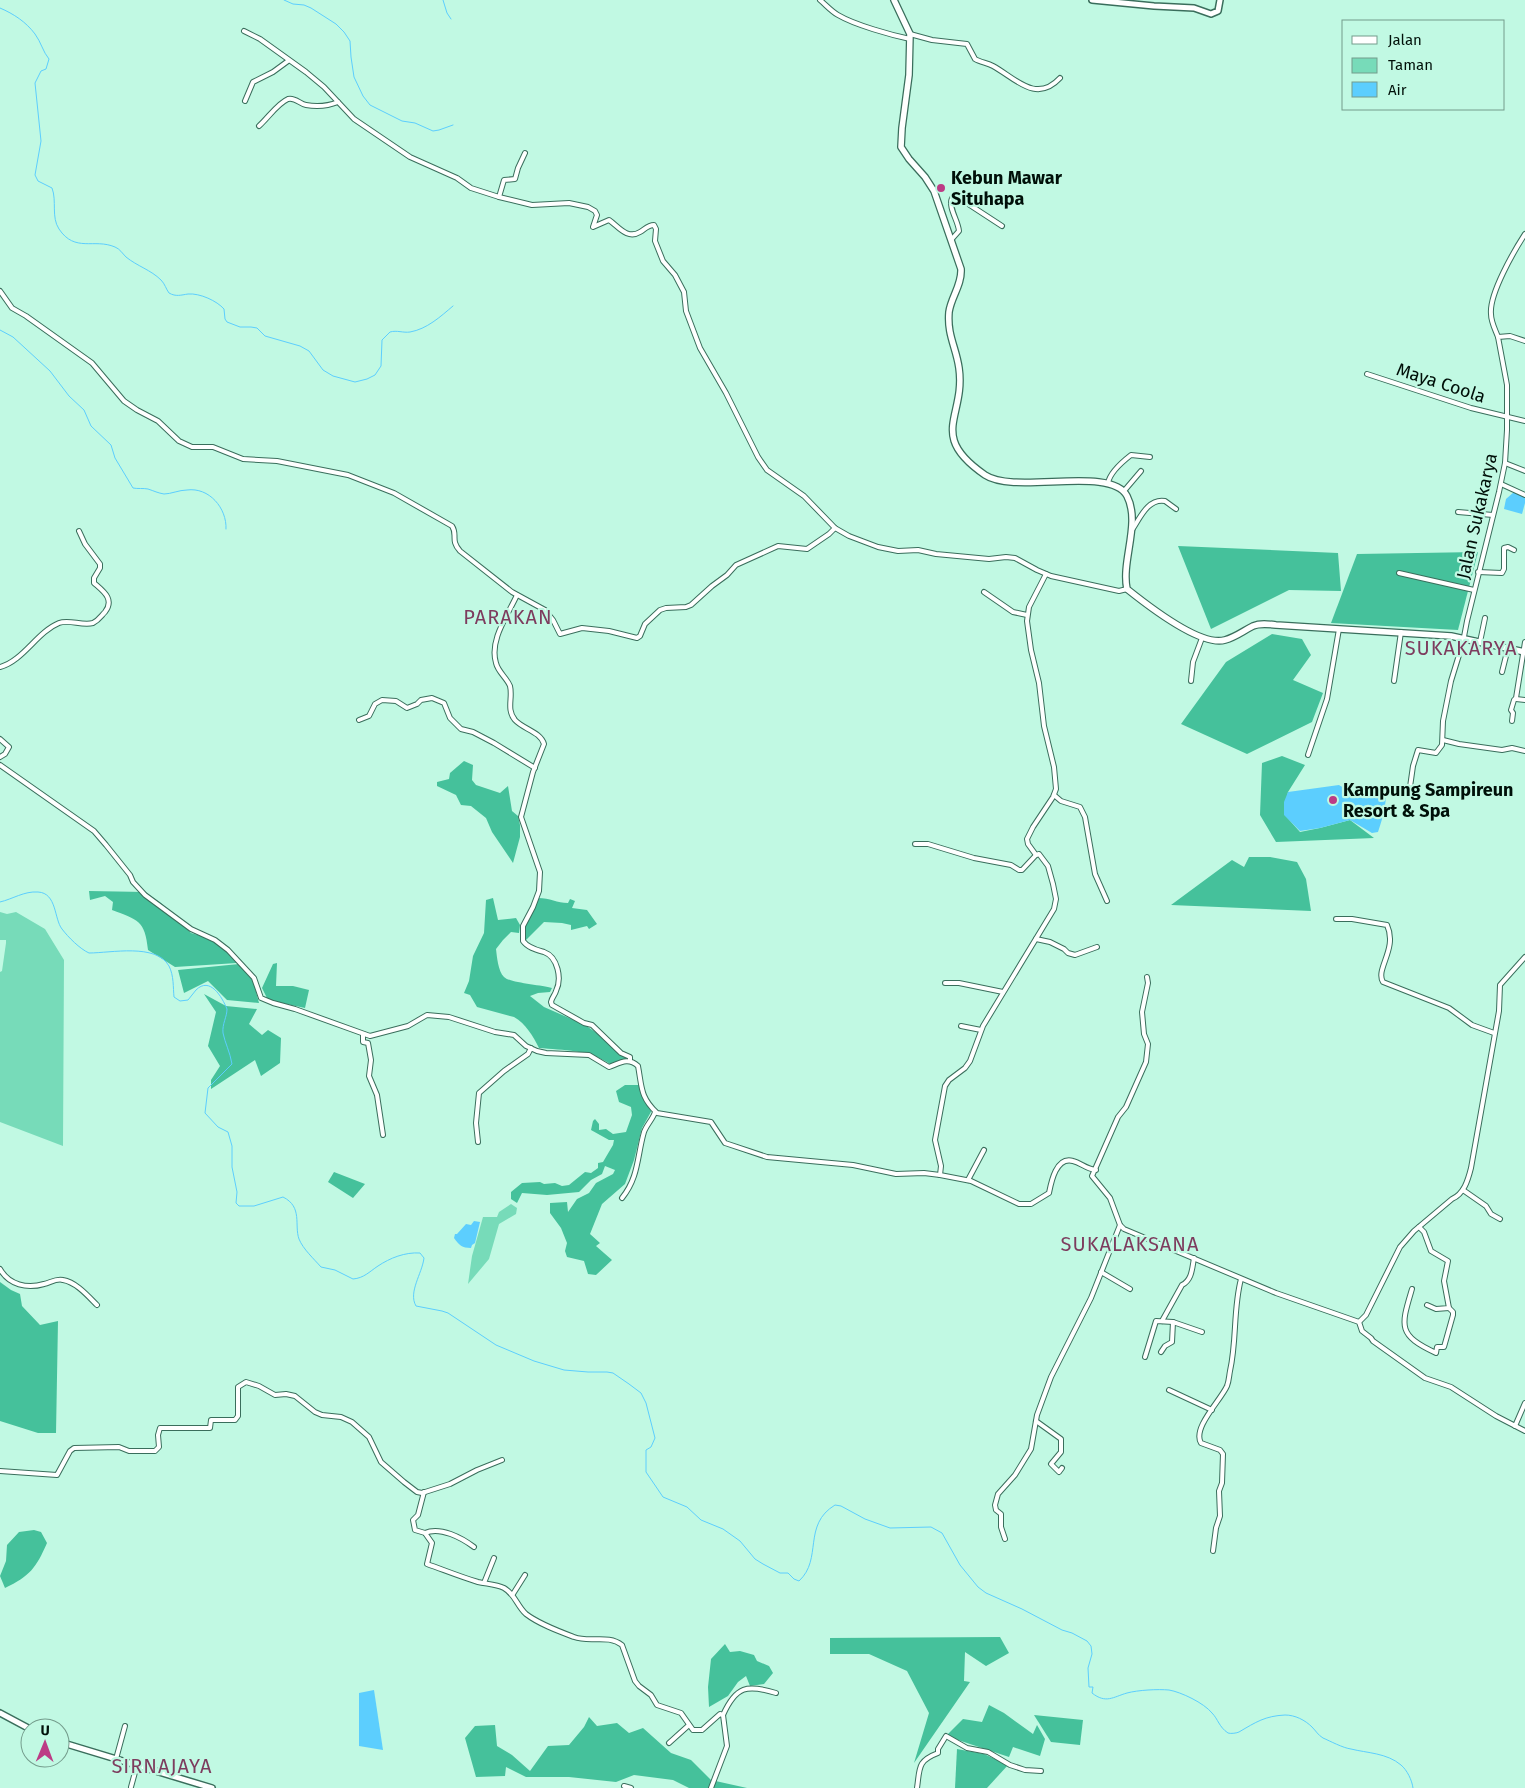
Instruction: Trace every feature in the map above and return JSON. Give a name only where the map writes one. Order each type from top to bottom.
[{"type":"main road","points":[[894,0],[910,36],[909,75],[901,134],[902,147],[931,185],[962,269],[960,284],[950,306],[949,321],[950,336],[959,372],[952,430],[955,444],[960,452],[983,473],[1000,481],[1108,483],[1124,491],[1130,503],[1131,532],[1126,578],[1127,589],[1171,620],[1202,638],[1222,641],[1237,636],[1259,624],[1451,636],[1524,651]]},
{"type":"street","points":[[820,0],[847,20],[894,35],[967,44],[975,59],[993,66],[1020,85],[1038,89],[1052,85],[1060,78]]},
{"type":"street","points":[[1092,0],[1148,6],[1194,8],[1212,14],[1218,11],[1220,0]]},
{"type":"street","points":[[244,31],[260,39],[288,61],[306,72],[324,87],[354,119],[410,157],[457,178],[471,188],[532,205],[580,204],[596,213],[597,217],[593,227],[609,220],[626,234],[637,234],[650,225],[656,226],[655,241],[663,261],[675,275],[684,292],[686,311],[700,348],[726,392],[758,457],[767,470],[804,496],[835,528],[856,540],[888,550],[912,550],[989,559],[1006,557],[1021,560],[1046,574],[1085,585],[1119,591],[1127,589]]},
{"type":"street","points":[[245,101],[253,82],[271,73],[288,61]]},
{"type":"street","points":[[259,126],[270,117],[275,108],[289,99],[304,105],[314,106],[328,106],[338,102]]},
{"type":"street","points":[[499,197],[504,180],[515,179],[525,153]]},
{"type":"street","points":[[951,240],[959,231],[957,220],[950,204],[952,198],[956,196],[1002,226]]},
{"type":"street","name":"Jalan Sukakarya","points":[[1442,740],[1443,721],[1451,681],[1464,639],[1478,572],[1505,463],[1507,385],[1498,337],[1492,321],[1491,308],[1508,264],[1525,234]]},
{"type":"street","points":[[0,292],[12,308],[92,363],[124,401],[158,421],[179,441],[192,447],[213,447],[244,459],[278,461],[348,476],[388,490],[452,526],[454,544],[460,551],[492,577],[549,614],[560,634],[582,628],[609,631],[637,638],[640,636],[645,624],[660,610],[691,605],[712,586],[727,576],[736,565],[778,546],[807,549],[835,528]]},
{"type":"street","points":[[1498,337],[1510,336],[1525,341]]},
{"type":"street","name":"Maya Coola","points":[[1367,374],[1471,408],[1525,422]]},
{"type":"street","points":[[1108,483],[1116,469],[1131,455],[1150,457]]},
{"type":"street","points":[[1505,463],[1525,471]]},
{"type":"street","points":[[1124,491],[1141,471]]},
{"type":"street","points":[[1501,484],[1525,494]]},
{"type":"street","points":[[1131,532],[1142,512],[1156,502],[1165,501],[1176,509]]},
{"type":"street","points":[[1458,512],[1493,515]]},
{"type":"street","points":[[0,667],[16,658],[27,647],[59,623],[93,623],[98,621],[108,608],[110,602],[107,595],[94,583],[94,578],[100,568],[100,564],[85,544],[79,531]]},
{"type":"street","points":[[1478,572],[1503,572],[1504,548],[1508,547],[1514,550]]},
{"type":"street","points":[[1399,573],[1474,590]]},
{"type":"street","points":[[940,1175],[941,1166],[935,1140],[945,1086],[949,1080],[970,1062],[981,1030],[1054,909],[1056,899],[1048,866],[1039,854],[1036,855],[1028,844],[1027,839],[1056,789],[1054,767],[1044,726],[1041,693],[1031,650],[1027,615],[1046,574]]},
{"type":"street","points":[[984,592],[1013,612],[1027,615]]},
{"type":"street","points":[[518,595],[496,637],[496,663],[510,688],[509,705],[513,716],[543,740],[544,747],[535,768],[521,817],[540,872],[539,892],[523,926],[523,941],[530,947],[548,953],[554,960],[559,977],[556,992],[551,1002],[552,1005],[584,1023],[592,1025],[621,1053],[630,1057],[630,1061]]},
{"type":"street","points":[[1480,642],[1485,618]]},
{"type":"street","points":[[1308,754],[1327,699],[1339,629]]},
{"type":"street","points":[[1394,681],[1401,632]]},
{"type":"street","points":[[1190,680],[1195,655],[1202,638]]},
{"type":"street","points":[[1512,721],[1513,714],[1511,710],[1516,699],[1525,642]]},
{"type":"street","points":[[1502,672],[1508,648]]},
{"type":"street","points":[[359,720],[369,716],[375,704],[382,700],[396,701],[407,708],[421,700],[432,698],[439,700],[447,706],[450,718],[461,729],[473,732],[494,742],[535,768]]},
{"type":"street","points":[[1516,699],[1525,700]]},
{"type":"street","points":[[0,739],[9,747],[5,754],[0,757]]},
{"type":"street","points":[[1410,787],[1413,766],[1418,750],[1438,752],[1442,740],[1502,750],[1512,748],[1525,751]]},
{"type":"street","points":[[0,765],[94,831],[145,895],[190,929],[210,937],[228,950],[254,978],[261,998],[273,1003],[363,1034],[375,1035],[408,1026],[424,1016],[431,1015],[461,1020],[495,1032],[514,1035],[526,1046],[546,1053],[588,1055],[609,1067],[624,1061],[630,1061],[638,1066],[643,1094],[655,1112],[711,1122],[725,1142],[768,1157],[853,1166],[896,1174],[924,1173],[968,1180],[1019,1204],[1031,1204],[1049,1193],[1053,1174],[1066,1162],[1074,1161],[1089,1169],[1096,1170]]},
{"type":"street","points":[[1054,795],[1061,801],[1080,807],[1085,817],[1095,874],[1108,901]]},
{"type":"street","points":[[915,844],[928,844],[974,858],[1011,865],[1020,870],[1036,855]]},
{"type":"street","points":[[1336,919],[1352,919],[1387,925],[1391,944],[1381,974],[1383,982],[1450,1008],[1472,1025],[1494,1033]]},
{"type":"street","points":[[1036,940],[1050,942],[1075,955],[1098,947]]},
{"type":"street","points":[[1359,1322],[1366,1315],[1400,1247],[1419,1227],[1456,1197],[1463,1190],[1468,1180],[1500,1006],[1498,987],[1505,977],[1524,959]]},
{"type":"street","points":[[1147,977],[1148,983],[1142,1012],[1144,1034],[1148,1044],[1146,1062],[1126,1108],[1118,1117],[1092,1176],[1110,1198],[1120,1226],[1240,1279],[1296,1301],[1359,1322]]},
{"type":"street","points":[[945,983],[960,983],[1003,992]]},
{"type":"street","points":[[961,1026],[981,1030]]},
{"type":"street","points":[[363,1034],[363,1042],[368,1043],[369,1076],[377,1095],[383,1135]]},
{"type":"street","points":[[478,1142],[476,1122],[479,1093],[504,1071],[528,1054],[531,1048]]},
{"type":"street","points":[[622,1198],[630,1187],[638,1165],[645,1130],[655,1112]]},
{"type":"street","points":[[968,1180],[984,1150]]},
{"type":"street","points":[[1463,1190],[1486,1206],[1491,1214],[1500,1219]]},
{"type":"street","points":[[1005,1539],[1001,1528],[1002,1514],[996,1510],[996,1499],[998,1494],[1016,1475],[1029,1454],[1034,1441],[1036,1421],[1051,1377],[1091,1298],[1120,1226]]},
{"type":"street","points":[[1412,1289],[1404,1322],[1406,1332],[1418,1344],[1436,1352],[1437,1347],[1444,1347],[1453,1315],[1449,1308],[1444,1281],[1448,1261],[1431,1252],[1424,1233],[1419,1227]]},
{"type":"street","points":[[1162,1322],[1182,1285],[1191,1275],[1194,1258]]},
{"type":"street","points":[[0,1269],[8,1280],[18,1285],[41,1285],[57,1280],[65,1280],[85,1293],[97,1305]]},
{"type":"street","points":[[1101,1272],[1130,1289]]},
{"type":"street","points":[[1213,1551],[1216,1528],[1220,1516],[1219,1491],[1222,1484],[1223,1454],[1220,1450],[1200,1443],[1199,1440],[1201,1428],[1228,1384],[1235,1336],[1236,1300],[1240,1279]]},
{"type":"street","points":[[1427,1305],[1436,1309],[1449,1308]]},
{"type":"street","points":[[1145,1357],[1156,1322],[1173,1322],[1202,1332]]},
{"type":"street","points":[[1161,1352],[1165,1346],[1172,1342],[1173,1322]]},
{"type":"street","points":[[1359,1322],[1362,1331],[1373,1341],[1420,1374],[1451,1387],[1471,1401],[1525,1431]]},
{"type":"street","points":[[0,1470],[57,1475],[74,1448],[119,1447],[129,1451],[155,1451],[158,1447],[160,1428],[210,1428],[211,1420],[234,1420],[238,1416],[238,1387],[246,1382],[259,1386],[275,1395],[286,1394],[295,1396],[315,1412],[322,1415],[341,1417],[352,1422],[368,1437],[381,1462],[418,1492],[450,1484],[502,1460]]},
{"type":"street","points":[[1169,1390],[1212,1410]]},
{"type":"street","points":[[1515,1426],[1525,1403]]},
{"type":"street","points":[[1036,1421],[1061,1439],[1061,1452],[1051,1464],[1059,1472],[1062,1468]]},
{"type":"street","points":[[424,1492],[418,1514],[412,1520],[415,1530],[425,1533],[432,1543],[427,1564],[484,1583],[503,1587],[513,1594],[525,1613],[548,1626],[584,1640],[600,1639],[620,1643],[635,1681],[639,1686],[651,1695],[657,1705],[681,1713],[693,1730],[702,1730],[720,1714],[723,1715]]},
{"type":"street","points":[[425,1533],[431,1530],[448,1534],[466,1540],[474,1547]]},
{"type":"street","points":[[484,1583],[494,1558]]},
{"type":"street","points":[[513,1594],[525,1575]]},
{"type":"street","points":[[710,1788],[727,1746],[723,1715],[732,1697],[741,1690],[759,1689],[776,1693]]},
{"type":"street","points":[[0,1713],[20,1724]]},
{"type":"street","points":[[669,1743],[689,1725]]},
{"type":"street","points":[[116,1759],[125,1726]]},
{"type":"street","points":[[917,1788],[918,1768],[921,1762],[938,1753],[938,1749],[946,1736],[967,1748],[988,1752],[1010,1765],[1025,1770],[1041,1771]]},
{"type":"street","points":[[70,1745],[212,1788]]},
{"type":"street","points":[[131,1787],[137,1765]]},
{"type":"street","points":[[624,1786],[631,1788]]},
{"type":"green space","points":[[1178,546],[1338,553],[1341,591],[1289,590],[1211,629]]},
{"type":"green space","points":[[1478,552],[1458,630],[1331,623],[1357,554]]},
{"type":"green space","points":[[1272,634],[1302,639],[1311,655],[1293,680],[1323,693],[1312,722],[1247,754],[1181,724],[1226,662]]},
{"type":"green space","points":[[1282,756],[1305,765],[1288,792],[1284,814],[1300,832],[1350,820],[1374,838],[1276,842],[1260,815],[1262,763]]},
{"type":"green space","points":[[464,761],[473,765],[472,780],[476,785],[500,793],[508,786],[512,811],[518,816],[520,825],[520,837],[513,863],[492,832],[486,818],[471,806],[461,805],[456,795],[437,786],[437,782],[449,779],[450,773]]},
{"type":"green space","points":[[1249,857],[1270,857],[1297,862],[1306,879],[1311,911],[1171,905],[1232,860],[1244,867]]},
{"type":"green space","points":[[89,891],[145,892],[161,903],[191,933],[221,942],[237,963],[175,967],[148,950],[145,932],[139,922],[112,910],[113,902],[105,896],[90,900]]},
{"type":"green space","points":[[493,898],[498,920],[516,918],[520,925],[519,933],[511,932],[496,949],[499,968],[504,977],[519,982],[552,988],[550,992],[530,996],[544,1007],[585,1025],[604,1038],[627,1059],[610,1064],[585,1053],[539,1048],[529,1031],[514,1017],[477,1007],[470,995],[464,993],[469,981],[473,956],[484,933],[486,900]]},
{"type":"green space","points":[[538,898],[564,903],[568,903],[570,899],[575,901],[572,908],[587,910],[597,924],[589,929],[587,926],[571,930],[571,925],[544,922],[525,941],[526,923]]},
{"type":"green space","points":[[0,912],[7,914],[16,912],[45,929],[64,960],[63,1146],[0,1122],[0,972],[2,971],[6,940],[0,940]]},
{"type":"green space","points":[[277,963],[276,986],[293,986],[309,990],[305,1008],[268,1000],[262,988],[273,964]]},
{"type":"green space","points":[[239,964],[253,980],[259,1003],[227,1000],[208,981],[184,993],[178,970]]},
{"type":"green space","points":[[204,994],[226,1006],[257,1009],[249,1024],[262,1035],[268,1030],[281,1038],[280,1063],[261,1076],[255,1060],[211,1089],[211,1080],[220,1066],[208,1046],[216,1012]]},
{"type":"green space","points":[[625,1085],[639,1085],[645,1101],[652,1110],[642,1128],[634,1160],[625,1184],[602,1204],[590,1234],[600,1243],[596,1246],[612,1260],[596,1275],[588,1274],[584,1261],[567,1257],[565,1251],[567,1243],[561,1228],[550,1213],[550,1203],[567,1202],[568,1212],[577,1199],[589,1193],[596,1183],[613,1174],[615,1170],[605,1166],[602,1174],[591,1180],[579,1192],[547,1195],[522,1193],[517,1203],[511,1199],[511,1192],[522,1183],[540,1182],[544,1184],[555,1183],[562,1186],[569,1185],[585,1172],[591,1173],[598,1168],[598,1163],[603,1162],[614,1140],[609,1140],[591,1130],[593,1121],[595,1119],[599,1124],[599,1130],[606,1129],[613,1134],[626,1132],[632,1115],[631,1107],[619,1102],[616,1091]]},
{"type":"green space","points":[[334,1172],[365,1184],[353,1198],[328,1182]]},
{"type":"green space","points":[[511,1204],[517,1208],[516,1214],[499,1224],[489,1259],[468,1284],[472,1256],[483,1217],[497,1217],[499,1212]]},
{"type":"green space","points":[[0,1282],[20,1294],[22,1306],[40,1325],[58,1321],[56,1433],[38,1433],[0,1421]]},
{"type":"green space","points":[[34,1530],[41,1532],[47,1543],[43,1552],[26,1575],[5,1588],[0,1576],[6,1561],[7,1545],[19,1532]]},
{"type":"green space","points":[[1000,1637],[1009,1653],[986,1666],[965,1652],[964,1681],[970,1682],[914,1763],[929,1713],[907,1671],[869,1654],[830,1654],[830,1638]]},
{"type":"green space","points":[[725,1644],[730,1652],[740,1651],[754,1655],[757,1661],[769,1666],[773,1673],[764,1684],[750,1686],[746,1676],[738,1682],[728,1696],[709,1707],[708,1687],[711,1659]]},
{"type":"green space","points":[[989,1705],[1004,1713],[1033,1734],[1037,1725],[1045,1739],[1040,1756],[1013,1747],[1009,1757],[946,1736],[963,1719],[982,1722]]},
{"type":"green space","points":[[1034,1715],[1083,1720],[1080,1745],[1051,1742]]},
{"type":"green space","points":[[589,1717],[597,1726],[617,1723],[629,1733],[643,1728],[671,1753],[691,1760],[711,1780],[747,1788],[689,1788],[673,1780],[634,1775],[616,1782],[569,1777],[526,1777],[506,1767],[505,1776],[476,1777],[465,1738],[475,1726],[495,1725],[497,1746],[512,1755],[530,1771],[548,1746],[569,1745],[584,1727]]},
{"type":"green space","points":[[957,1749],[984,1754],[1008,1765],[987,1788],[955,1788]]},
{"type":"water","points":[[1514,492],[1525,495],[1522,514],[1504,509],[1506,499]]},
{"type":"water","points":[[1339,785],[1372,794],[1372,797],[1377,796],[1377,791],[1386,786],[1384,810],[1378,832],[1372,833],[1350,820],[1300,831],[1284,815],[1284,802],[1288,792]]},
{"type":"water","points":[[474,1221],[480,1222],[475,1243],[471,1248],[463,1247],[454,1238],[455,1234],[466,1224],[471,1225]]},
{"type":"water","points":[[374,1690],[383,1750],[359,1746],[359,1693]]},
{"type":"waterway","points":[[284,0],[311,8],[336,24],[344,32],[350,41],[354,77],[363,96],[370,105],[402,121],[415,123],[433,131],[453,125]]},
{"type":"waterway","points":[[443,0],[451,19]]},
{"type":"waterway","points":[[0,8],[28,26],[37,37],[49,59],[46,69],[41,71],[35,83],[41,141],[35,175],[38,181],[52,188],[55,219],[59,229],[72,241],[117,248],[130,260],[157,277],[169,293],[176,295],[193,294],[208,298],[224,309],[227,322],[240,327],[257,328],[265,336],[300,346],[309,351],[323,370],[333,376],[355,382],[375,375],[381,366],[382,340],[390,332],[410,332],[422,328],[453,306]]},
{"type":"waterway","points":[[0,330],[13,337],[50,371],[69,396],[84,410],[91,426],[111,445],[115,458],[133,488],[148,489],[164,494],[187,490],[203,492],[215,500],[220,507],[226,521],[226,529]]},
{"type":"waterway","points":[[0,902],[28,893],[44,893],[52,902],[59,925],[67,936],[89,953],[132,951],[154,954],[163,959],[169,966],[173,978],[174,997],[180,1001],[188,1000],[201,986],[206,985],[215,990],[227,1009],[223,1033],[232,1064],[208,1088],[205,1113],[218,1127],[228,1132],[232,1146],[232,1167],[237,1192],[236,1203],[239,1206],[254,1206],[283,1197],[289,1201],[296,1211],[299,1239],[309,1254],[321,1267],[335,1270],[353,1279],[363,1276],[393,1258],[409,1253],[420,1253],[424,1258],[414,1289],[416,1306],[448,1313],[496,1345],[534,1361],[564,1370],[613,1373],[641,1393],[646,1403],[655,1438],[651,1447],[646,1450],[646,1472],[663,1497],[687,1507],[701,1520],[723,1529],[740,1541],[755,1559],[780,1573],[788,1573],[799,1581],[810,1563],[815,1532],[819,1522],[825,1513],[835,1505],[890,1528],[931,1527],[942,1533],[960,1565],[978,1587],[986,1593],[1087,1641],[1091,1646],[1092,1654],[1088,1668],[1089,1687],[1093,1687],[1092,1693],[1097,1696],[1110,1699],[1142,1690],[1174,1691],[1204,1705],[1228,1733],[1239,1732],[1266,1718],[1285,1715],[1300,1718],[1321,1737],[1348,1748],[1383,1756],[1395,1761],[1407,1772],[1413,1788]]},
{"type":"place","name":"Kebun Mawar Situhapa","points":[[941,188]]},
{"type":"place","name":"Kampung Sampireun Resort & Spa","points":[[1333,800]]},
{"type":"district","name":"PARAKAN","points":[[508,617]]},
{"type":"district","name":"SUKAKARYA","points":[[1461,648]]},
{"type":"district","name":"SUKALAKSANA","points":[[1130,1244]]},
{"type":"district","name":"SIRNAJAYA","points":[[162,1766]]}]
